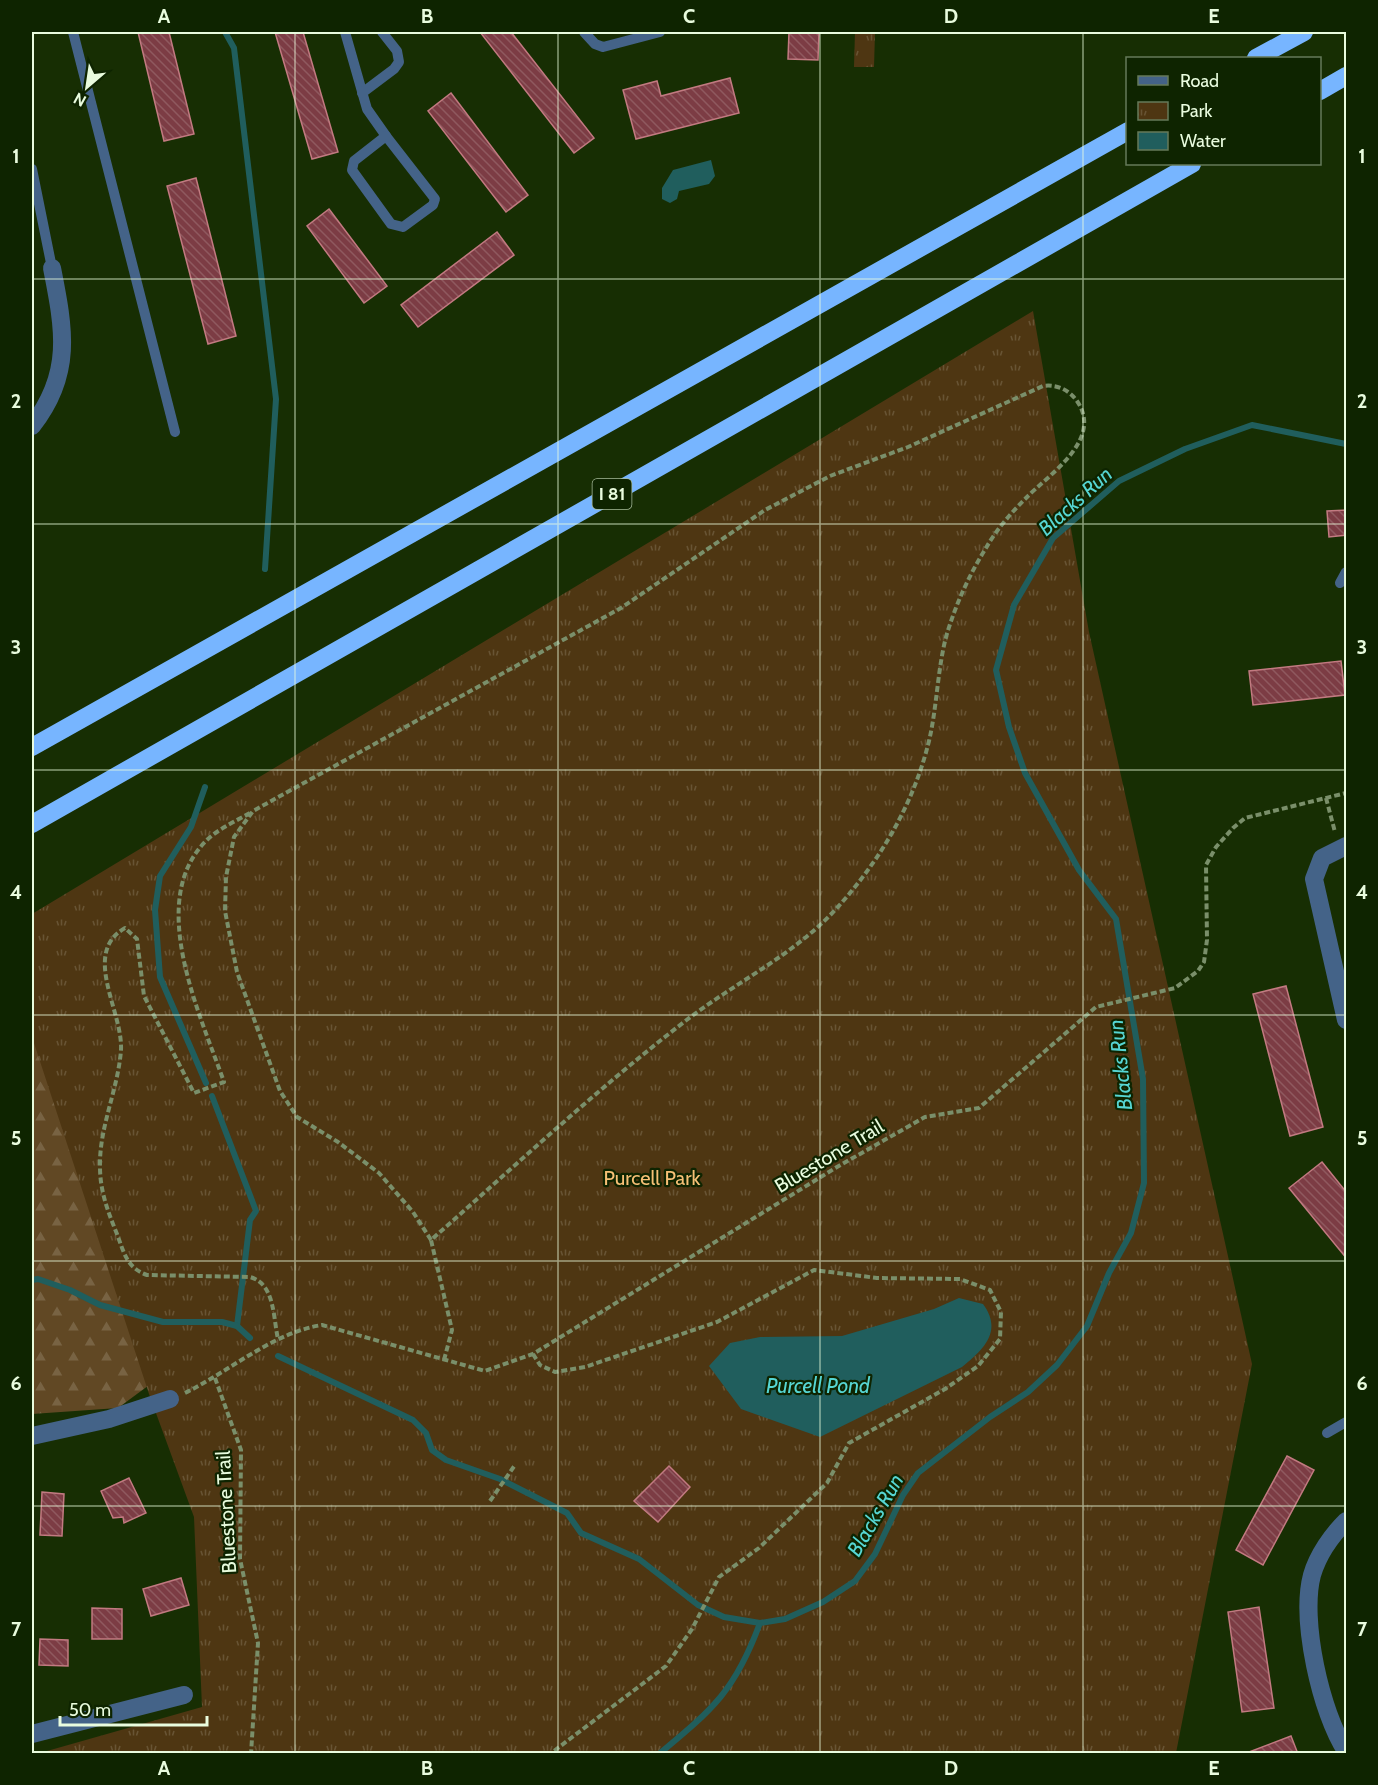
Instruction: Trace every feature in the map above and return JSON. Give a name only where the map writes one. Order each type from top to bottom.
[{"type":"highway","points":[[1258,57],[1304,32]]},
{"type":"highway","points":[[1321,90],[1347,76]]},
{"type":"highway","points":[[32,747],[480,492],[692,378],[1126,132]]},
{"type":"highway","name":"I 81","points":[[32,824],[1190,165]]},
{"type":"street","points":[[32,426],[50,398],[63,354],[62,326],[52,268]]},
{"type":"street","points":[[1343,848],[1322,858],[1314,879],[1347,1020]]},
{"type":"street","points":[[32,1436],[135,1412],[170,1400]]},
{"type":"street","points":[[1347,1521],[1328,1543],[1314,1571],[1309,1607],[1322,1699],[1330,1723],[1347,1751]]},
{"type":"street","points":[[32,1734],[184,1695]]},
{"type":"lane","points":[[73,32],[176,432]]},
{"type":"lane","points":[[345,32],[370,116],[386,136],[435,199],[433,205],[403,227],[392,224],[352,170],[354,161],[386,136]]},
{"type":"lane","points":[[363,93],[394,69],[399,62],[399,54],[382,32]]},
{"type":"lane","points":[[585,32],[595,44],[603,47],[660,32]]},
{"type":"lane","points":[[32,169],[35,198],[52,268]]},
{"type":"lane","points":[[1340,583],[1347,572]]},
{"type":"lane","points":[[1328,1433],[1347,1422]]},
{"type":"path","points":[[278,1339],[268,1288],[261,1280],[239,1276],[147,1275],[137,1271],[127,1262],[104,1199],[100,1168],[102,1139],[119,1071],[121,1046],[104,964],[106,946],[112,935],[125,928],[137,939],[144,996],[194,1093],[224,1082],[183,967],[180,917],[182,884],[192,860],[207,840],[253,811],[621,608],[765,510],[830,476],[908,447],[1043,386],[1061,387],[1072,394],[1082,409],[1083,427],[1077,447],[1005,521],[986,546],[964,588],[946,636],[929,742],[917,783],[881,853],[865,876],[815,930],[686,1020],[596,1094],[431,1240]]},
{"type":"path","name":"Bluestone Trail","points":[[170,1400],[215,1378],[300,1328],[322,1325],[485,1371],[532,1354],[837,1167],[925,1117],[979,1108],[1096,1007],[1175,988],[1198,971],[1204,962],[1207,940],[1206,865],[1224,836],[1245,818],[1347,793]]},
{"type":"path","points":[[1326,798],[1343,848]]},
{"type":"path","points":[[253,811],[234,837],[226,877],[225,911],[237,972],[280,1091],[297,1117],[338,1142],[379,1173],[413,1212],[431,1240],[452,1330],[444,1360]]},
{"type":"path","points":[[532,1354],[540,1365],[555,1372],[585,1367],[717,1322],[814,1270],[877,1278],[960,1279],[990,1290],[1001,1312],[1000,1339],[978,1366],[945,1389],[849,1443],[827,1483],[759,1548],[719,1577],[692,1629],[666,1666],[550,1754]]},
{"type":"path","name":"Bluestone Trail","points":[[215,1378],[241,1450],[240,1559],[258,1643],[250,1754]]},
{"type":"path","points":[[490,1501],[515,1465]]},
{"type":"green space","points":[[855,32],[875,32],[874,67],[854,67]]},
{"type":"green space","name":"Purcell Park","points":[[1033,311],[1089,632],[1252,1364],[1176,1753],[40,1753],[202,1707],[194,1517],[149,1394],[32,1037],[32,914]]},
{"type":"green space","points":[[32,977],[160,1377],[118,1408],[32,1414]]},
{"type":"water","points":[[711,160],[715,176],[709,184],[679,191],[677,199],[670,203],[662,199],[662,188],[673,170]]},
{"type":"water","name":"Purcell Pond","points":[[959,1298],[983,1304],[989,1314],[991,1331],[984,1346],[977,1353],[962,1367],[820,1437],[741,1409],[709,1366],[730,1343],[760,1337],[842,1336],[934,1309]]},
{"type":"building","points":[[138,32],[169,32],[194,134],[164,141]]},
{"type":"building","points":[[275,32],[303,32],[338,152],[312,159]]},
{"type":"building","points":[[480,32],[511,32],[594,138],[574,153]]},
{"type":"building","points":[[789,32],[819,32],[818,60],[788,59]]},
{"type":"building","points":[[730,78],[739,113],[636,139],[623,90],[657,81],[661,96]]},
{"type":"building","points":[[451,93],[528,195],[506,212],[428,111]]},
{"type":"building","points":[[196,178],[236,336],[208,344],[167,186]]},
{"type":"building","points":[[329,209],[387,286],[364,303],[307,226]]},
{"type":"building","points":[[497,232],[514,255],[418,327],[401,305]]},
{"type":"building","points":[[1347,510],[1347,535],[1329,537],[1327,511]]},
{"type":"building","points":[[1341,661],[1345,695],[1253,705],[1249,671]]},
{"type":"building","points":[[1286,986],[1323,1127],[1290,1136],[1253,994]]},
{"type":"building","points":[[1322,1162],[1347,1193],[1347,1259],[1289,1188]]},
{"type":"building","points":[[1287,1456],[1314,1470],[1263,1565],[1236,1550]]},
{"type":"building","points":[[669,1466],[690,1487],[658,1522],[634,1501]]},
{"type":"building","points":[[129,1478],[146,1513],[124,1523],[123,1517],[113,1518],[101,1491]]},
{"type":"building","points":[[42,1492],[64,1494],[62,1536],[40,1535]]},
{"type":"building","points":[[181,1578],[189,1605],[151,1616],[143,1589]]},
{"type":"building","points":[[1259,1607],[1274,1708],[1242,1712],[1228,1612]]},
{"type":"building","points":[[92,1608],[122,1609],[122,1639],[92,1639]]},
{"type":"building","points":[[40,1639],[68,1640],[68,1666],[39,1665]]},
{"type":"building","points":[[1291,1736],[1298,1754],[1249,1754],[1249,1752]]},
{"type":"waterway","points":[[225,32],[234,48],[276,399],[265,569]]},
{"type":"waterway","name":"Blacks Run","points":[[659,1754],[708,1711],[720,1697],[741,1666],[760,1623],[785,1619],[823,1602],[855,1581],[875,1554],[903,1495],[918,1473],[990,1417],[1028,1392],[1057,1365],[1087,1326],[1109,1273],[1131,1233],[1144,1183],[1143,1079],[1116,919],[1079,870],[1025,773],[1009,727],[996,670],[1014,605],[1053,538],[1119,481],[1185,449],[1252,425],[1346,444]]},
{"type":"waterway","points":[[205,787],[191,827],[160,876],[155,910],[160,977],[206,1083]]},
{"type":"waterway","points":[[212,1096],[256,1211],[250,1220],[237,1326]]},
{"type":"waterway","points":[[32,1280],[38,1279],[70,1290],[100,1305],[163,1322],[222,1322],[237,1326],[250,1338]]},
{"type":"waterway","points":[[278,1356],[413,1420],[426,1433],[432,1450],[446,1460],[500,1479],[567,1513],[581,1533],[639,1559],[698,1605],[724,1617],[760,1623]]}]
